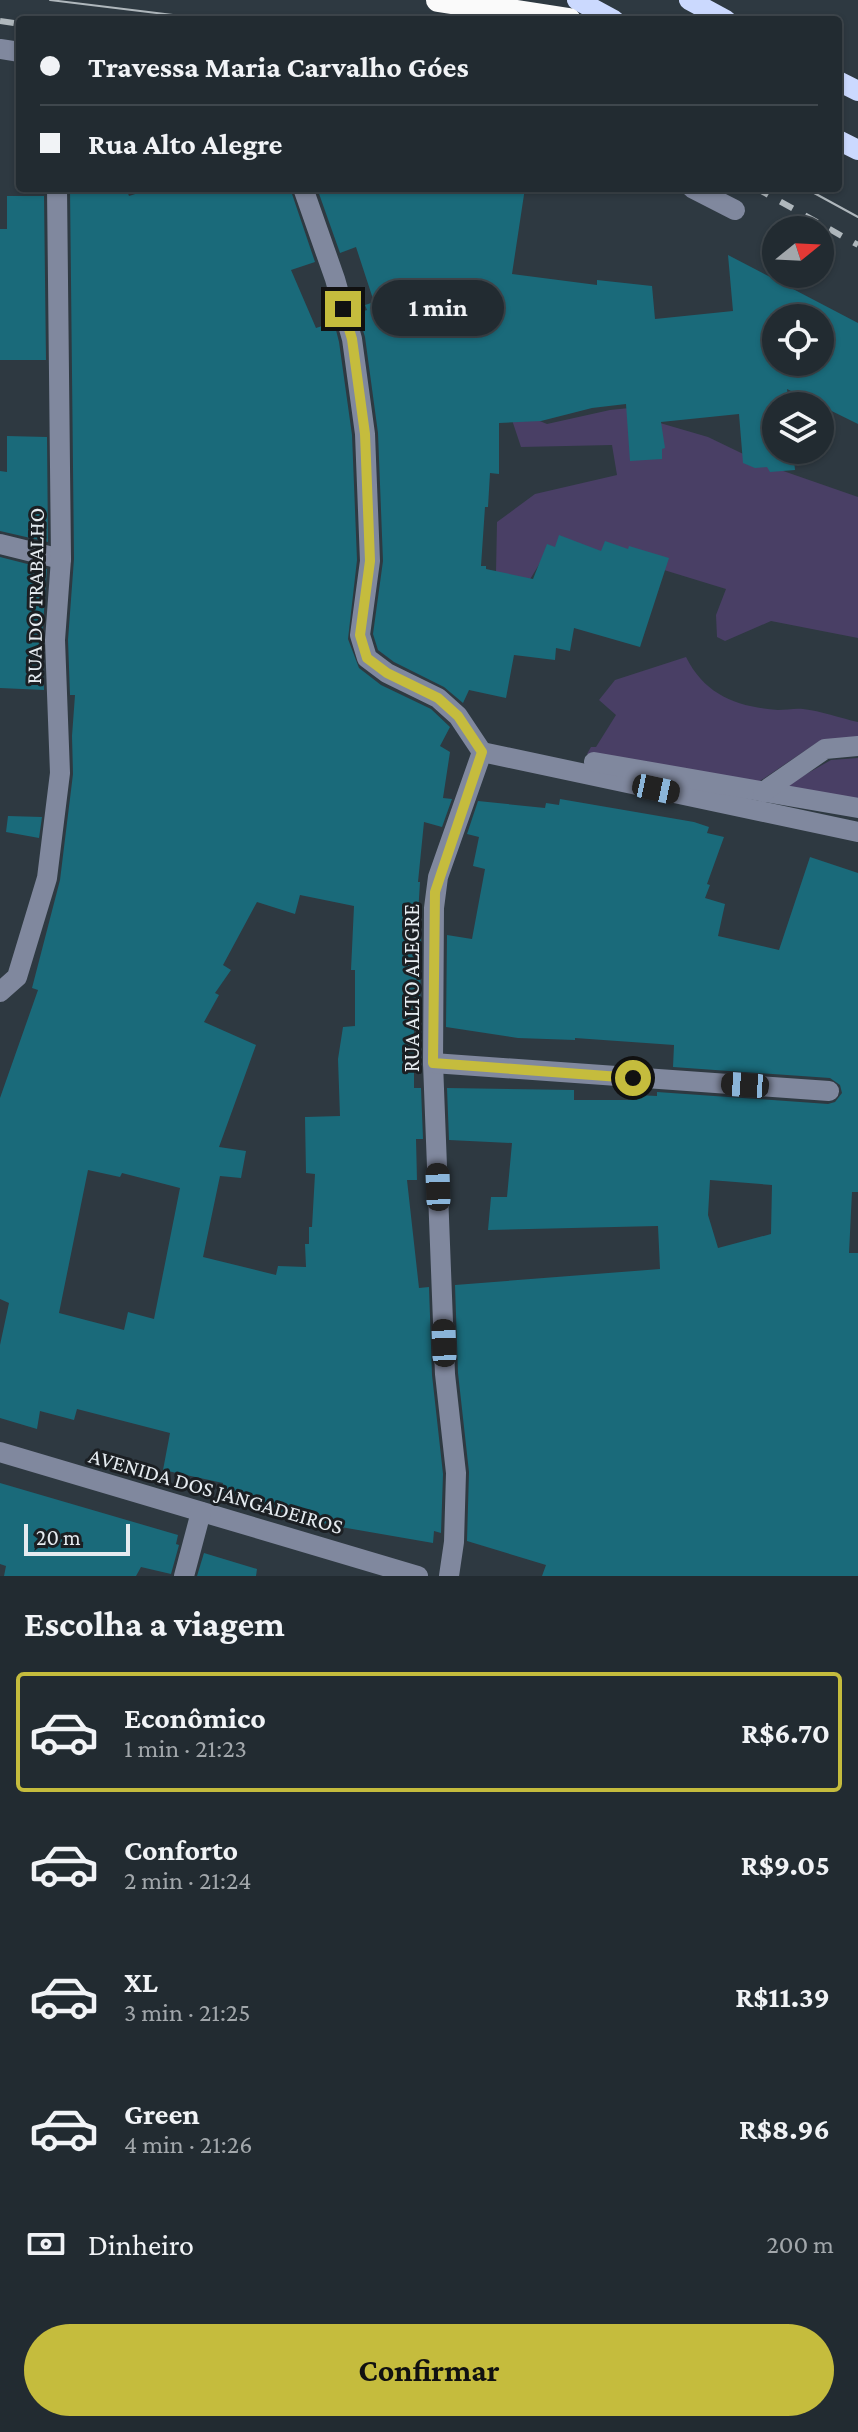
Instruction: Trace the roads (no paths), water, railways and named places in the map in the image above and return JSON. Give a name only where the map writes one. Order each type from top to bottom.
[{"type":"highway","points":[[438,0],[543,16]]},
{"type":"main road","points":[[577,0],[607,16]]},
{"type":"main road","points":[[689,0],[719,16]]},
{"type":"street","name":"RUA DO TRABALHO","points":[[0,992],[17,977],[47,878],[60,773],[55,640],[61,559],[57,192]]},
{"type":"street","points":[[304,192],[352,339],[365,434],[370,561],[360,635],[367,658],[387,673],[438,698],[458,716],[482,752],[858,832]]},
{"type":"street","points":[[700,192],[735,210]]},
{"type":"street","points":[[0,544],[61,559]]},
{"type":"street","points":[[763,792],[825,749],[858,746]]},
{"type":"street","name":"RUA ALTO ALEGRE","points":[[449,1576],[454,1542],[456,1473],[445,1374],[433,1063],[435,892],[482,752]]},
{"type":"street","points":[[589,761],[858,808]]},
{"type":"street","points":[[433,1063],[829,1091]]},
{"type":"street","name":"AVENIDA DOS JANGADEIROS","points":[[0,1452],[418,1576]]},
{"type":"street","points":[[184,1576],[201,1512]]},
{"type":"tram line","points":[[50,0],[181,16]]},
{"type":"tram line","points":[[812,192],[858,217]]},
{"type":"railway","points":[[0,21],[16,23]]},
{"type":"railway","points":[[763,192],[858,245]]}]
